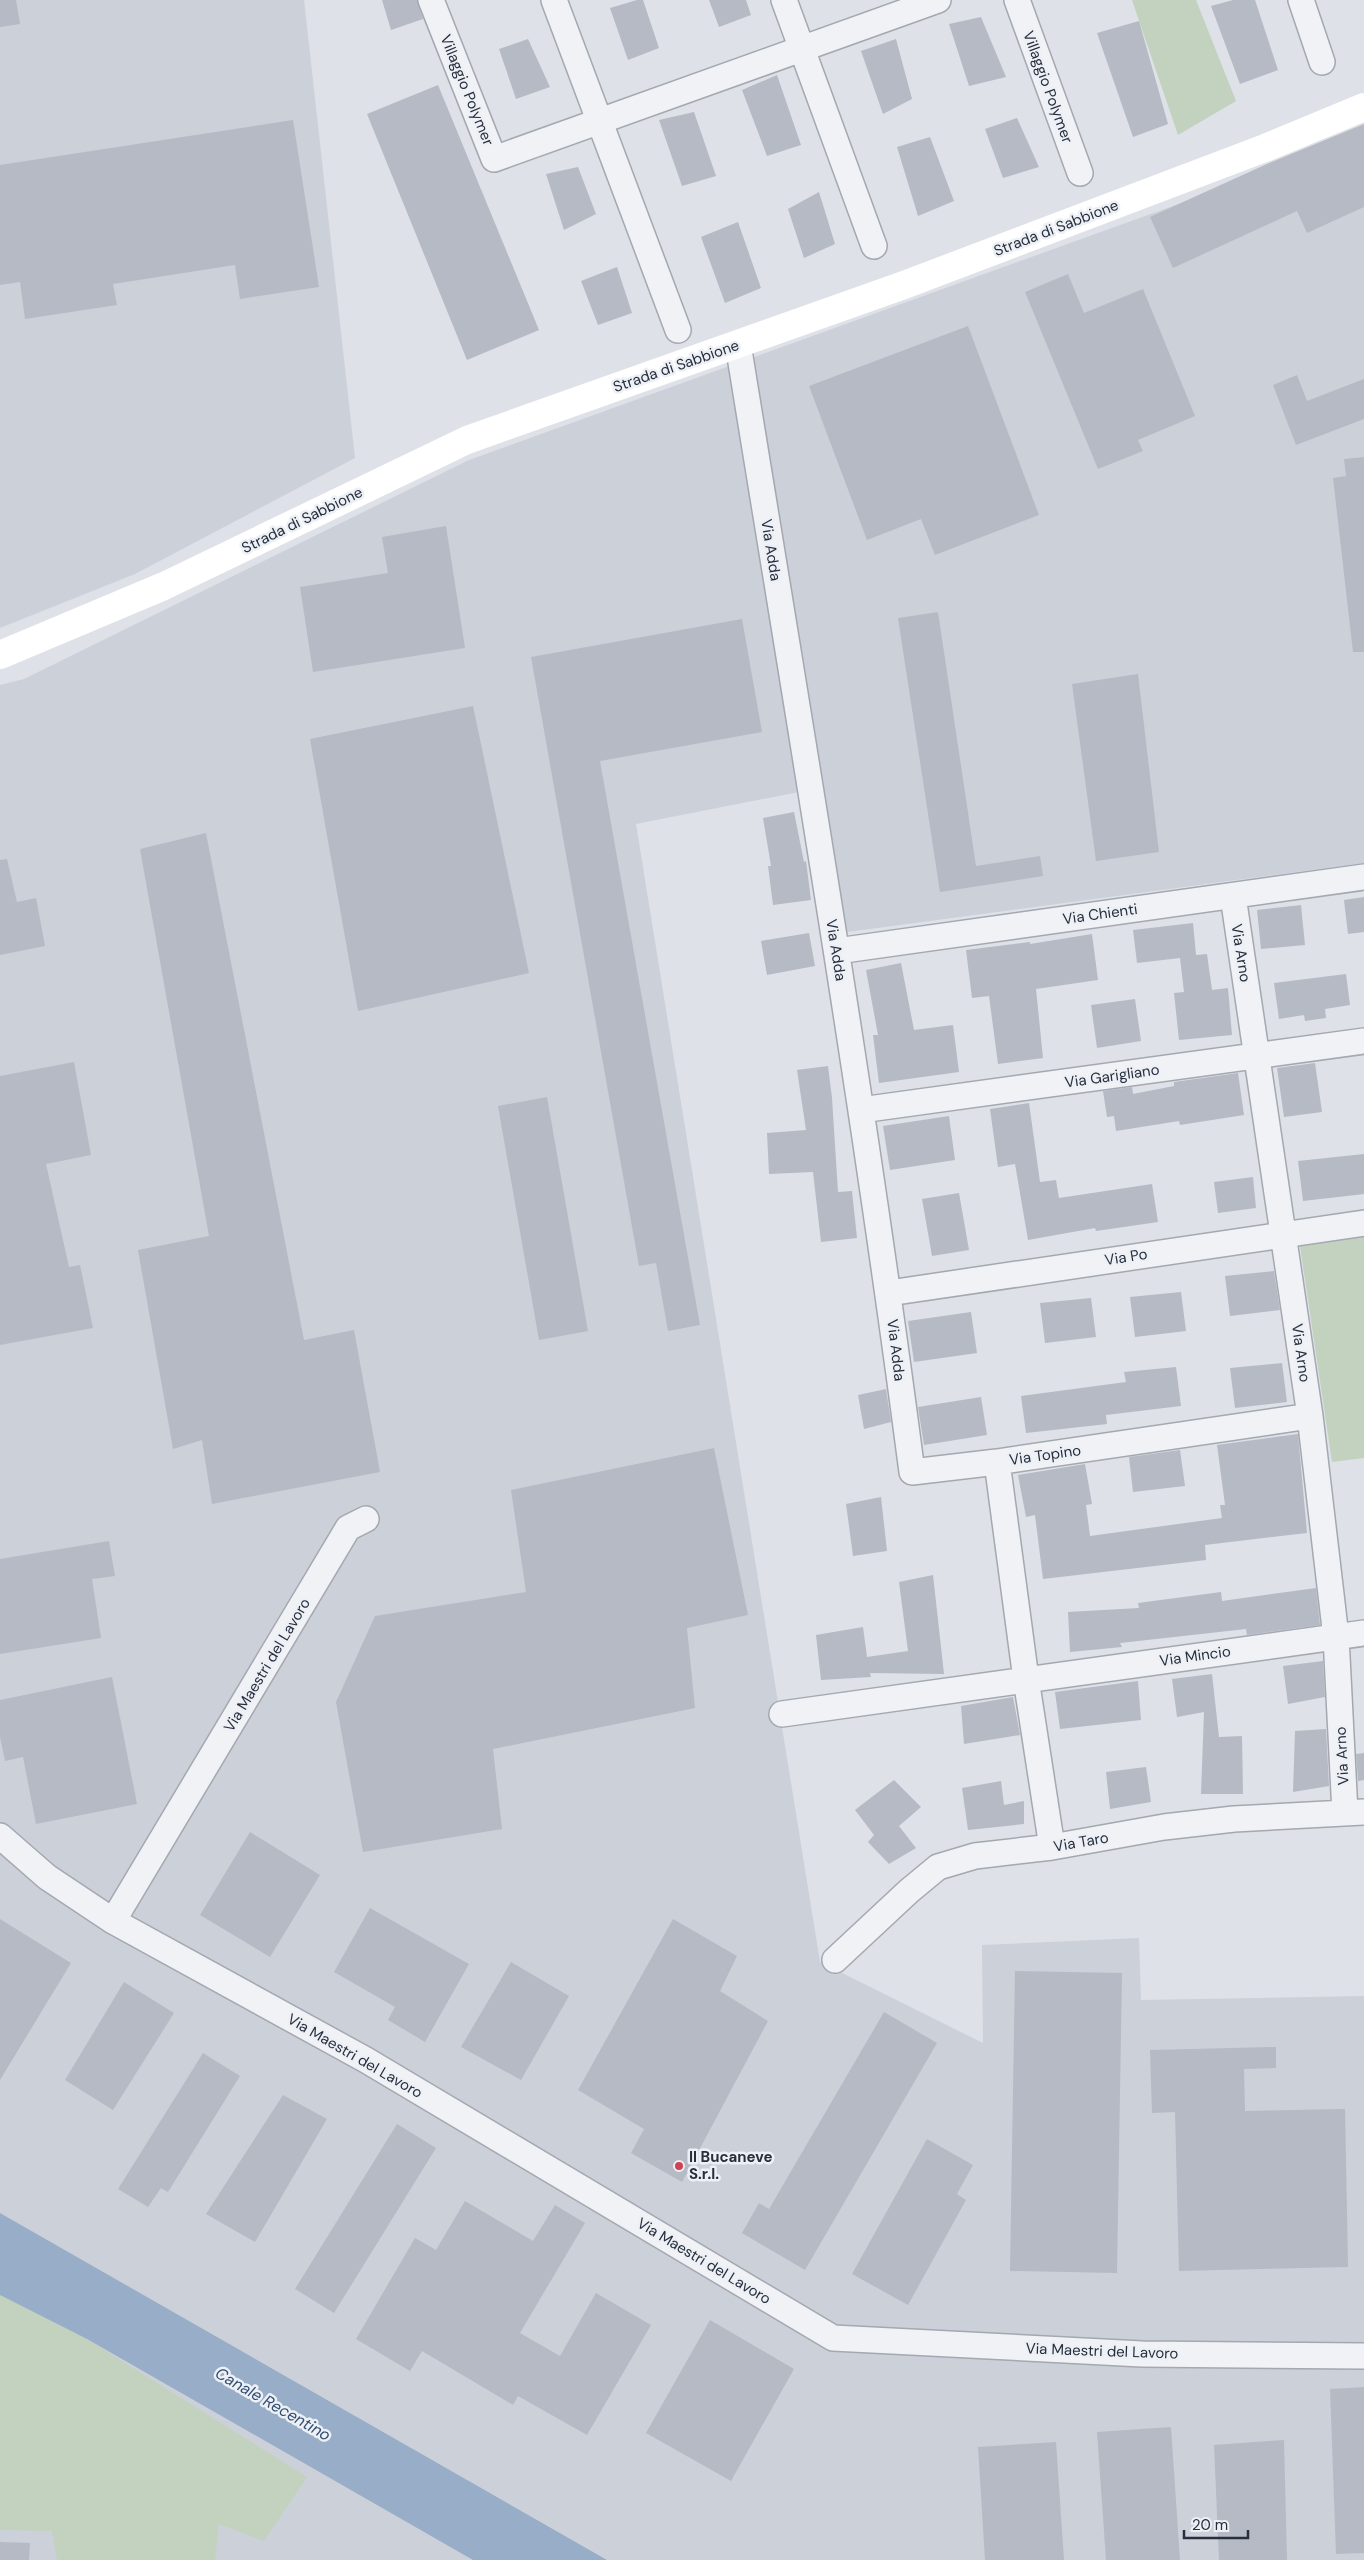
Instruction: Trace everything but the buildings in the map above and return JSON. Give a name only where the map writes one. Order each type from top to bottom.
[{"type":"main road","name":"Strada di Sabbione","points":[[0,655],[164,586],[467,440],[923,278],[1265,148],[1364,107]]},
{"type":"street","name":"Villaggio Polymer","points":[[431,0],[494,159],[938,0]]},
{"type":"street","points":[[554,0],[678,330]]},
{"type":"street","points":[[784,0],[874,246]]},
{"type":"street","name":"Villaggio Polymer","points":[[1017,0],[1080,173]]},
{"type":"street","points":[[1300,0],[1322,62]]},
{"type":"street","name":"Via Adda","points":[[738,344],[837,951],[889,1293],[912,1472],[997,1462]]},
{"type":"street","name":"Via Chienti","points":[[837,951],[1364,877]]},
{"type":"street","name":"Via Arno","points":[[1232,896],[1310,1416],[1354,1813]]},
{"type":"street","name":"Via Garigliano","points":[[861,1110],[1364,1041]]},
{"type":"street","name":"Via Po","points":[[889,1293],[1364,1223]]},
{"type":"street","name":"Via Topino","points":[[1026,1679],[997,1462],[1310,1416]]},
{"type":"street","name":"Via Maestri del Lavoro","points":[[113,1921],[348,1528],[366,1519]]},
{"type":"street","name":"Via Mincio","points":[[782,1714],[1364,1633]]},
{"type":"street","points":[[1026,1679],[1052,1847]]},
{"type":"street","name":"Via Taro","points":[[835,1960],[909,1891],[938,1867],[975,1856],[1052,1847],[1164,1827],[1234,1819],[1354,1813]]},
{"type":"street","name":"Via Maestri del Lavoro","points":[[0,1836],[47,1877],[113,1921],[366,2060],[833,2338],[1142,2354],[1364,2356]]},
{"type":"shaded area","points":[[0,0],[304,0],[355,458],[135,574],[0,628]]},
{"type":"shaded area","points":[[1364,137],[1364,863],[825,935],[799,792],[636,824],[820,1962],[983,2043],[982,1945],[1139,1938],[1141,2000],[1364,1996],[1364,2560],[0,2560],[0,685],[24,679],[469,460]]},
{"type":"green space","points":[[1132,0],[1196,0],[1236,101],[1178,135]]},
{"type":"green space","points":[[1364,1232],[1364,1458],[1332,1462],[1299,1239]]},
{"type":"green space","points":[[0,2295],[87,2339],[307,2477],[264,2541],[219,2524],[215,2560],[57,2560],[52,2531],[0,2530]]},
{"type":"water","name":"Canale Recentino","points":[[0,2213],[607,2560],[473,2560],[87,2339],[0,2295]]},
{"type":"place","name":"Il Bucaneve S.r.l.","points":[[679,2166]]}]
